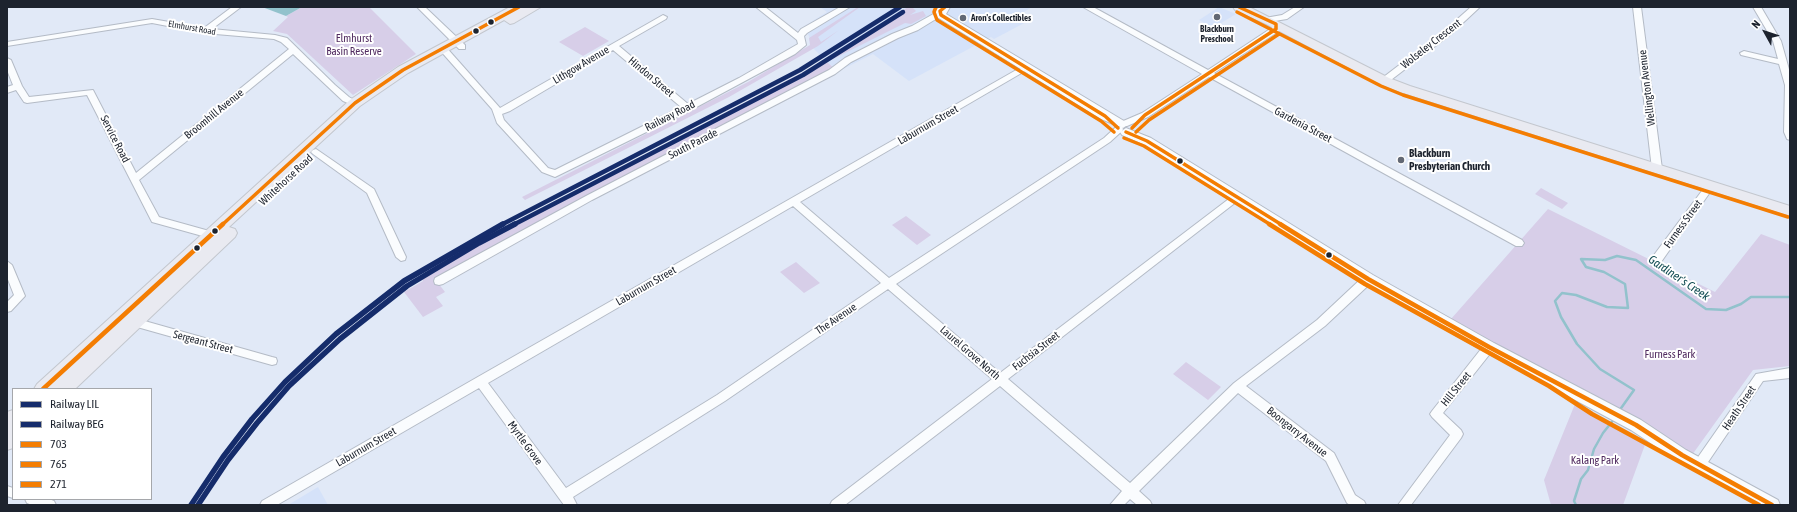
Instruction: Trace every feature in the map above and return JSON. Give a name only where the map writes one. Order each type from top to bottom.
[{"type":"main road","name":"Whitehorse Road","points":[[44,388],[217,236],[316,152],[375,98],[452,47],[519,7]]},
{"type":"main road","name":"Whitehorse Road","points":[[64,388],[134,322],[217,236],[354,103],[389,78],[535,7]]},
{"type":"main road","points":[[1238,7],[1278,24],[1304,40],[1384,81],[1790,211]]},
{"type":"street","points":[[204,31],[237,7]]},
{"type":"street","points":[[421,7],[452,47],[498,112]]},
{"type":"street","points":[[760,7],[779,22],[802,34]]},
{"type":"street","name":"Railway Road","points":[[498,112],[500,121],[545,170],[556,174],[688,108],[805,46],[807,43],[802,34],[846,7]]},
{"type":"street","name":"Gardenia Street","points":[[1087,7],[1207,74],[1519,243]]},
{"type":"street","name":"The Avenue","points":[[567,500],[721,398],[889,283],[1207,74],[1300,7]]},
{"type":"street","name":"Wolseley Crescent","points":[[1384,81],[1448,32],[1476,7]]},
{"type":"street","name":"Wellington Avenue","points":[[1638,7],[1657,169]]},
{"type":"street","points":[[1757,7],[1777,41],[1789,85],[1788,132],[1790,137]]},
{"type":"street","points":[[942,10],[1024,69],[1125,128],[1368,279],[1772,505]]},
{"type":"street","name":"South Parade","points":[[438,281],[589,198],[832,72],[848,60],[895,36],[916,28],[942,10]]},
{"type":"street","name":"Lithgow Avenue","points":[[498,112],[507,109],[663,16]]},
{"type":"street","name":"Elmhurst Road","points":[[7,44],[152,21],[204,31],[275,37],[284,40],[346,99],[354,103]]},
{"type":"street","name":"Hindon Street","points":[[614,46],[688,108]]},
{"type":"street","name":"Broomhill Avenue","points":[[135,178],[293,50]]},
{"type":"street","points":[[1744,53],[1782,62]]},
{"type":"street","name":"Service Road","points":[[7,60],[18,86],[27,100],[90,92],[155,220],[217,236]]},
{"type":"street","name":"Laburnum Street","points":[[266,505],[1024,69]]},
{"type":"street","points":[[7,90],[18,86]]},
{"type":"street","points":[[316,152],[371,191],[401,257]]},
{"type":"street","name":"Furness Street","points":[[1655,262],[1710,186]]},
{"type":"street","name":"Fuchsia Street","points":[[836,505],[1237,198]]},
{"type":"street","name":"Laurel Grove North","points":[[793,201],[1146,505]]},
{"type":"street","points":[[7,265],[20,296],[7,308]]},
{"type":"street","points":[[1116,505],[1238,386],[1321,323],[1368,279]]},
{"type":"street","name":"Sergeant Street","points":[[134,322],[272,361]]},
{"type":"street","name":"Hill Street","points":[[1404,505],[1457,434],[1436,414],[1489,347]]},
{"type":"street","name":"Heath Street","points":[[1700,464],[1760,377],[1790,373]]},
{"type":"street","name":"Myrtle Grove","points":[[480,381],[567,500]]},
{"type":"street","name":"Boongarry Avenue","points":[[1238,386],[1330,457],[1351,499],[1360,505]]},
{"type":"street","points":[[34,500],[50,505]]},
{"type":"shaded area","points":[[262,7],[302,7],[286,16]]},
{"type":"shaded area","points":[[820,7],[1032,7],[1022,13],[1032,19],[994,39],[991,37],[909,81],[873,54],[839,71],[828,63],[810,45],[809,36],[803,27],[827,12]]},
{"type":"shaded area","name":"Blackburn Preschool","points":[[1219,7],[1236,14],[1213,28],[1199,20]]},
{"type":"shaded area","points":[[318,487],[328,505],[288,505]]},
{"type":"green space","name":"Elmhurst Basin Reserve","points":[[302,7],[369,7],[416,54],[353,95],[287,34],[273,31],[288,17],[286,16]]},
{"type":"green space","points":[[860,7],[818,37],[821,42],[839,30],[818,46],[729,97],[525,200],[522,197],[748,82],[810,45],[809,38]]},
{"type":"green space","points":[[908,7],[912,7],[916,11],[910,15],[923,11],[926,16],[911,24],[905,23],[827,62],[834,68],[435,279],[445,292],[436,297],[443,306],[423,317],[404,292],[423,281],[422,278],[474,245],[809,69]]},
{"type":"green space","points":[[585,27],[609,41],[583,56],[559,42]]},
{"type":"green space","points":[[1541,188],[1568,203],[1562,209],[1535,194]]},
{"type":"green space","name":"Furness Park","points":[[1548,209],[1715,292],[1761,234],[1790,245],[1790,366],[1753,370],[1692,455],[1451,319]]},
{"type":"green space","points":[[906,216],[931,235],[917,245],[892,225]]},
{"type":"green space","points":[[796,262],[820,283],[804,293],[780,272]]},
{"type":"green space","points":[[1186,362],[1221,387],[1208,400],[1173,374]]},
{"type":"green space","name":"Kalang Park","points":[[1575,404],[1646,442],[1623,505],[1551,505],[1544,480]]},
{"type":"waterway","name":"Gardiner's Creek","points":[[1619,411],[1634,390],[1600,369],[1577,344],[1561,317],[1555,301],[1562,293],[1576,295],[1607,307],[1628,308],[1625,284],[1604,272],[1586,267],[1581,259],[1605,260],[1617,256],[1636,260],[1706,309],[1726,310],[1741,304],[1751,297],[1790,297]]},
{"type":"waterway","name":"Gardiner's Creek","points":[[1576,505],[1574,501],[1581,479],[1588,470],[1594,449],[1603,433],[1615,418]]},
{"type":"rail line","name":"LIL","points":[[191,505],[223,457],[252,419],[285,382],[336,334],[404,281],[476,238],[800,70],[900,7]]},
{"type":"rail line","name":"BEG","points":[[198,505],[228,460],[289,386],[340,339],[407,286],[479,243],[803,75],[903,12]]},
{"type":"transit line","name":"271","points":[[44,388],[355,103],[403,70],[519,7]]},
{"type":"transit line","name":"765","points":[[936,7],[934,12],[937,20],[1101,121],[1114,132]]},
{"type":"transit line","name":"703","points":[[945,7],[940,11],[941,15],[1105,116],[1118,128]]},
{"type":"transit line","name":"703","points":[[1132,128],[1145,115],[1276,29],[1276,24],[1239,7]]},
{"type":"transit line","name":"765","points":[[1237,12],[1267,26],[1381,86],[1403,95],[1788,217]]},
{"type":"transit line","name":"765","points":[[1136,132],[1149,120],[1279,34]]},
{"type":"transit line","name":"703","points":[[1126,132],[1147,141],[1368,279],[1489,347],[1636,425],[1682,455],[1772,505]]},
{"type":"transit line","name":"765","points":[[1124,138],[1144,146],[1365,284],[1549,386],[1592,414],[1759,505]]},
{"type":"place","name":"Blackburn Preschool","points":[[1217,17]]},
{"type":"place","name":"Aron's Collectibles","points":[[963,18]]},
{"type":"place","name":"Blackburn Presbyterian Church","points":[[1401,160]]}]
